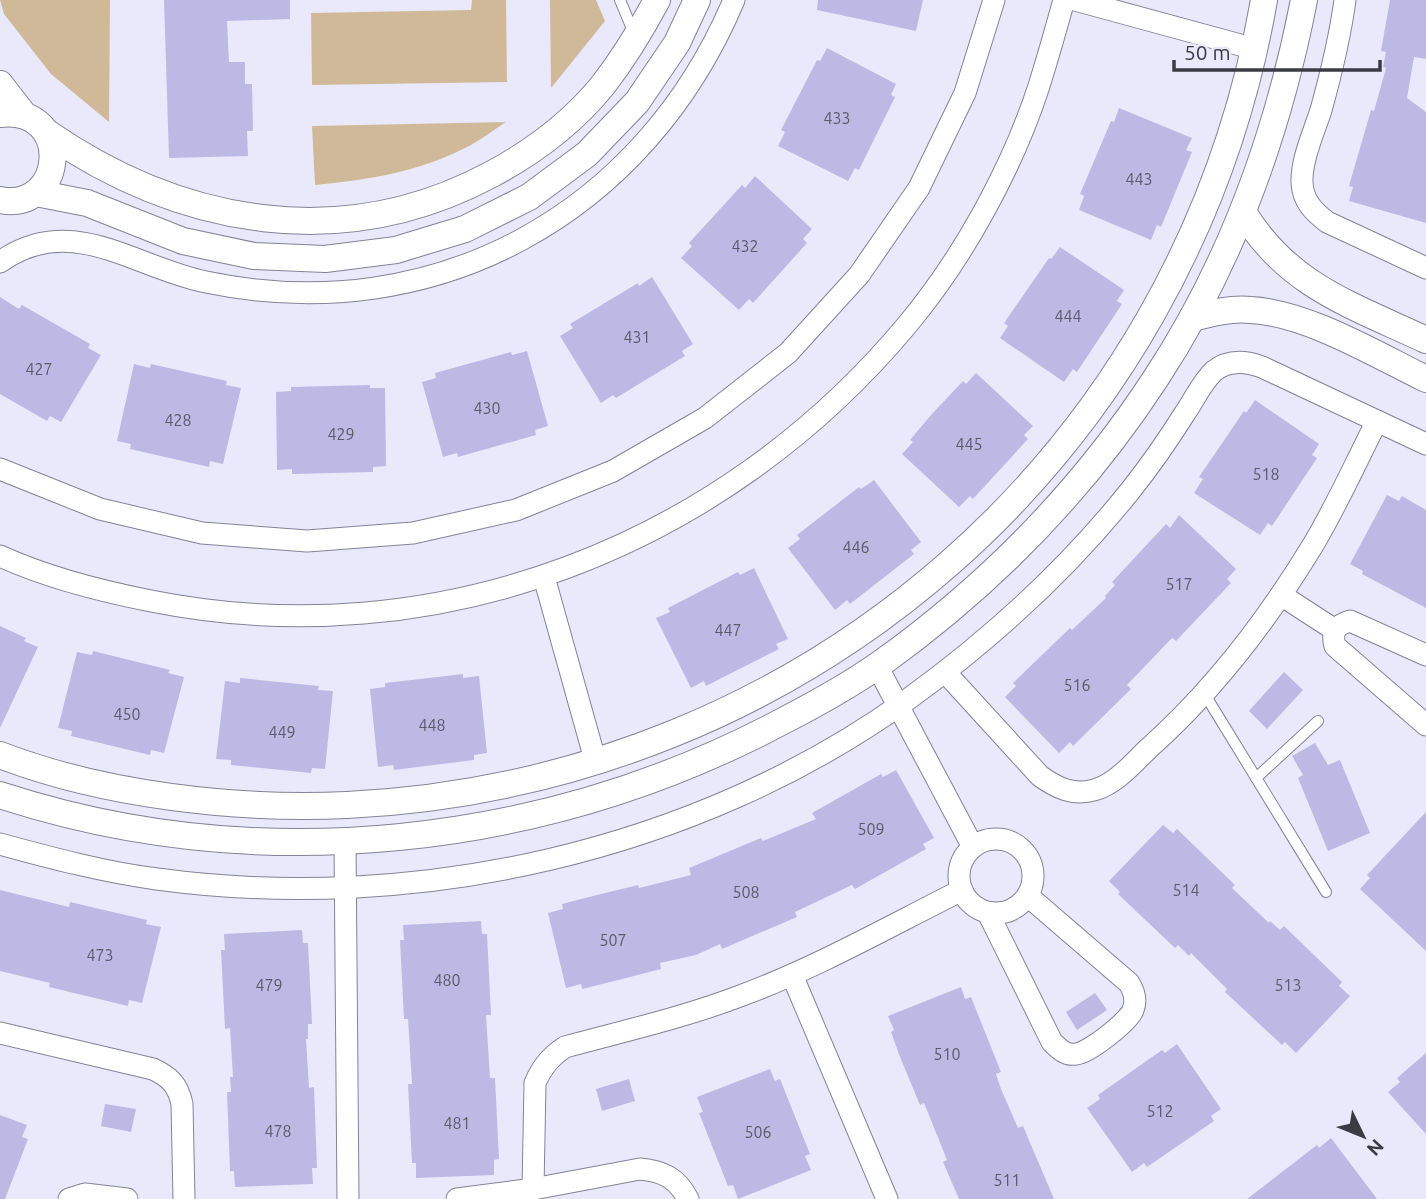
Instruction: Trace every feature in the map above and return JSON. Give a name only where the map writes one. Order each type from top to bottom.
[{"type":"street","points":[[46,132],[95,163],[177,200],[245,217],[291,222],[349,220],[407,209],[462,190],[513,163],[560,128],[601,87],[636,40],[657,0]]},
{"type":"street","points":[[36,192],[87,203],[183,241],[254,256],[325,259],[396,250],[465,229],[508,208],[529,197],[587,154],[637,102],[677,43],[697,0]]},
{"type":"street","points":[[0,262],[33,246],[66,240],[99,244],[150,265],[203,282],[258,291],[313,294],[369,289],[410,281],[477,260],[527,237],[575,207],[618,171],[656,131],[690,87],[718,38],[734,0]]},
{"type":"street","points":[[0,469],[100,509],[202,533],[307,541],[413,533],[477,519],[516,510],[613,471],[705,418],[788,353],[859,275],[919,188],[965,93],[994,0]]},
{"type":"street","points":[[0,556],[101,591],[189,609],[278,616],[368,613],[457,600],[544,577],[628,544],[707,501],[780,450],[848,390],[908,324],[961,250],[1004,172],[1038,89],[1064,0]]},
{"type":"street","points":[[1074,0],[1255,49]]},
{"type":"street","points":[[0,755],[108,786],[206,802],[304,807],[403,802],[500,788],[596,763],[695,726],[766,692],[845,644],[920,589],[989,528],[1043,470],[1108,386],[1157,307],[1198,224],[1231,138],[1255,49],[1264,0]]},
{"type":"street","points":[[0,795],[87,819],[151,831],[228,839],[345,842],[484,827],[552,812],[620,792],[685,768],[749,739],[877,666],[979,585],[1028,537],[1075,487],[1118,433],[1157,377],[1192,318],[1243,212],[1279,109],[1304,0]]},
{"type":"street","points":[[1345,0],[1327,90],[1305,164],[1302,181],[1305,197],[1314,212],[1327,222],[1426,268]]},
{"type":"street","points":[[0,83],[12,115],[40,125],[52,145],[54,158],[45,183],[36,192],[17,200],[2,202]]},
{"type":"street","points":[[1243,212],[1258,236],[1301,278],[1327,294],[1425,333]]},
{"type":"street","points":[[1313,325],[1327,294]]},
{"type":"street","points":[[1192,318],[1219,312],[1249,310],[1279,314],[1313,325],[1426,379]]},
{"type":"street","points":[[0,844],[61,861],[156,879],[251,888],[345,889],[445,880],[541,862],[636,836],[727,801],[815,758],[898,706],[945,672],[1015,613],[1088,540],[1146,470],[1212,373],[1223,365],[1250,362],[1426,444]]},
{"type":"street","points":[[945,672],[1040,776],[1057,788],[1076,793],[1096,790],[1114,780],[1204,693],[1244,646],[1315,542],[1377,421]]},
{"type":"street","points":[[544,577],[596,763]]},
{"type":"street","points":[[1281,595],[1335,630]]},
{"type":"street","points":[[1426,654],[1350,621],[1341,623],[1332,638],[1335,646],[1426,725]]},
{"type":"street","points":[[877,666],[973,847]]},
{"type":"street","points":[[1001,838],[1015,843],[1026,853],[1033,866],[1034,881],[1028,896],[1021,904],[1011,910],[988,913],[968,901],[959,875],[962,859],[973,847],[986,840],[1001,838]]},
{"type":"street","points":[[345,842],[348,1199]]},
{"type":"street","points":[[533,1189],[535,1083],[541,1069],[552,1056],[565,1047],[688,1014],[792,975],[962,890]]},
{"type":"street","points":[[988,913],[1052,1042],[1059,1050],[1068,1054],[1086,1051],[1127,1020],[1133,1011],[1134,992],[1129,983],[1028,896]]},
{"type":"street","points":[[792,975],[887,1199]]},
{"type":"street","points":[[0,1033],[153,1069],[173,1082],[180,1092],[182,1104],[184,1199]]},
{"type":"street","points":[[457,1199],[533,1189],[640,1168],[669,1176],[681,1185],[688,1199]]},
{"type":"street","points":[[69,1199],[85,1194],[127,1199]]},
{"type":"lane","points":[[620,0],[636,40]]},
{"type":"lane","points":[[1204,693],[1326,892]]},
{"type":"lane","points":[[1256,778],[1318,721]]},
{"type":"shaded area","points":[[0,0],[110,0],[109,122],[51,74],[4,14]]},
{"type":"shaded area","points":[[472,0],[506,0],[507,82],[312,85],[311,13],[471,10]]},
{"type":"shaded area","points":[[550,0],[596,0],[605,21],[551,88]]},
{"type":"shaded area","points":[[506,122],[471,145],[411,169],[315,185],[312,126]]},
{"type":"building","points":[[164,0],[290,0],[290,19],[227,21],[229,62],[245,62],[245,84],[252,84],[253,131],[247,131],[248,156],[169,158]]},
{"type":"building","points":[[818,0],[923,0],[916,31],[817,10]]},
{"type":"building","points":[[1390,0],[1426,0],[1426,59],[1414,57],[1407,98],[1426,112],[1426,223],[1349,201],[1353,187],[1349,186],[1386,68],[1383,67],[1386,52],[1381,51]]},
{"type":"building","points":[[827,48],[896,84],[891,95],[895,97],[859,170],[855,168],[848,181],[778,146],[785,132],[781,130],[817,60],[820,61]]},
{"type":"building","points":[[1119,108],[1192,138],[1186,150],[1192,152],[1161,227],[1157,225],[1151,240],[1079,210],[1084,196],[1080,194]]},
{"type":"building","points":[[755,176],[812,229],[803,239],[807,243],[753,303],[749,299],[739,310],[681,258],[692,246],[689,243],[742,185],[745,188]]},
{"type":"building","points":[[1060,247],[1124,290],[1117,301],[1122,304],[1077,372],[1073,369],[1064,382],[1000,338],[1008,326],[1004,323],[1049,258],[1051,259]]},
{"type":"building","points":[[652,277],[693,344],[682,351],[685,356],[616,398],[613,395],[601,403],[560,336],[573,328],[570,324]]},
{"type":"building","points":[[0,297],[19,309],[22,305],[90,344],[88,348],[101,355],[61,422],[50,416],[47,421],[0,394]]},
{"type":"building","points":[[527,351],[548,426],[535,430],[536,435],[458,457],[457,453],[443,457],[422,382],[436,378],[435,373],[511,352],[512,355]]},
{"type":"building","points":[[134,364],[150,368],[151,364],[227,381],[226,385],[241,388],[223,464],[210,461],[209,467],[130,449],[131,444],[117,441]]},
{"type":"building","points":[[976,373],[1033,426],[1024,435],[1028,439],[973,499],[970,496],[959,507],[902,454],[931,415],[963,381],[966,384]]},
{"type":"building","points":[[370,385],[370,388],[385,388],[386,466],[373,467],[373,472],[292,474],[292,469],[277,470],[276,392],[291,391],[291,387]]},
{"type":"building","points":[[1255,400],[1319,444],[1312,455],[1317,458],[1272,526],[1268,523],[1260,535],[1194,493],[1203,479],[1199,477],[1244,411],[1246,413]]},
{"type":"building","points":[[874,480],[921,542],[911,550],[914,554],[850,604],[847,600],[835,610],[788,548],[800,539],[797,535],[859,487],[861,489]]},
{"type":"building","points":[[1387,495],[1399,501],[1402,496],[1426,510],[1426,608],[1362,574],[1363,571],[1350,564]]},
{"type":"building","points":[[1179,515],[1236,569],[1227,579],[1231,583],[1176,641],[1172,638],[1127,685],[1131,689],[1073,746],[1070,742],[1059,753],[1005,697],[1016,686],[1013,683],[1070,628],[1072,630],[1106,598],[1115,585],[1112,582],[1166,524],[1170,528]]},
{"type":"building","points":[[754,568],[788,639],[776,644],[779,649],[706,686],[704,681],[691,688],[656,618],[670,612],[668,608],[738,572],[740,575]]},
{"type":"building","points":[[0,626],[38,647],[0,728]]},
{"type":"building","points":[[93,651],[170,670],[168,673],[184,677],[164,753],[151,750],[150,755],[71,736],[72,731],[58,728],[77,652],[92,655]]},
{"type":"building","points":[[1284,672],[1303,690],[1267,729],[1249,711]]},
{"type":"building","points":[[463,674],[463,678],[479,676],[487,753],[474,755],[474,760],[394,770],[393,765],[378,767],[370,689],[385,687],[385,683]]},
{"type":"building","points":[[240,678],[319,686],[318,690],[333,691],[325,769],[312,768],[311,773],[231,765],[231,760],[216,759],[225,681],[240,683]]},
{"type":"building","points":[[1315,743],[1328,765],[1340,760],[1370,833],[1328,851],[1298,778],[1303,775],[1292,756]]},
{"type":"building","points":[[896,770],[934,838],[923,844],[926,849],[855,889],[852,885],[795,912],[797,917],[722,949],[720,944],[696,955],[660,963],[661,969],[582,989],[581,984],[566,988],[548,913],[563,909],[562,904],[691,875],[689,868],[816,819],[812,813],[881,774],[883,777]]},
{"type":"building","points":[[1426,812],[1426,951],[1360,889],[1370,878],[1367,875]]},
{"type":"building","points":[[1163,825],[1173,833],[1177,829],[1235,885],[1232,888],[1269,923],[1270,921],[1280,930],[1284,926],[1342,982],[1339,986],[1350,996],[1296,1053],[1285,1042],[1282,1045],[1225,992],[1227,989],[1191,953],[1189,956],[1178,945],[1175,948],[1118,894],[1120,892],[1109,881]]},
{"type":"building","points":[[0,890],[69,907],[70,902],[147,920],[146,924],[161,927],[142,1003],[129,1000],[128,1006],[49,987],[50,983],[0,971]]},
{"type":"building","points":[[481,921],[482,934],[487,934],[491,1015],[486,1015],[490,1078],[495,1078],[499,1159],[494,1160],[494,1175],[416,1178],[416,1163],[412,1163],[408,1084],[412,1084],[408,1019],[404,1019],[400,940],[404,940],[403,925]]},
{"type":"building","points":[[302,930],[303,943],[308,943],[312,1024],[308,1024],[306,1039],[309,1088],[314,1087],[317,1168],[312,1168],[313,1184],[235,1187],[234,1171],[230,1171],[227,1092],[231,1092],[230,1077],[233,1077],[230,1028],[225,1029],[221,950],[225,950],[224,934]]},
{"type":"building","points":[[961,987],[965,999],[971,997],[1001,1072],[996,1074],[1001,1089],[1018,1128],[1023,1126],[1054,1199],[959,1199],[943,1162],[947,1160],[924,1103],[920,1105],[900,1057],[888,1016]]},
{"type":"building","points":[[1095,993],[1107,1010],[1077,1030],[1066,1012]]},
{"type":"building","points":[[1177,1044],[1221,1109],[1211,1116],[1214,1121],[1147,1167],[1144,1163],[1132,1172],[1087,1108],[1100,1099],[1098,1095],[1162,1050],[1165,1053]]},
{"type":"building","points":[[1426,1053],[1426,1134],[1388,1092],[1400,1082],[1397,1078]]},
{"type":"building","points":[[770,1069],[775,1081],[780,1079],[810,1154],[805,1156],[811,1170],[738,1199],[733,1185],[728,1186],[699,1113],[703,1112],[697,1097]]},
{"type":"building","points":[[629,1079],[635,1101],[602,1111],[596,1089]]},
{"type":"building","points":[[105,1104],[136,1109],[131,1132],[101,1126]]},
{"type":"building","points":[[0,1115],[27,1125],[22,1137],[28,1139],[5,1199],[0,1199]]},
{"type":"building","points":[[1331,1138],[1377,1199],[1247,1199],[1317,1145],[1319,1148]]}]
